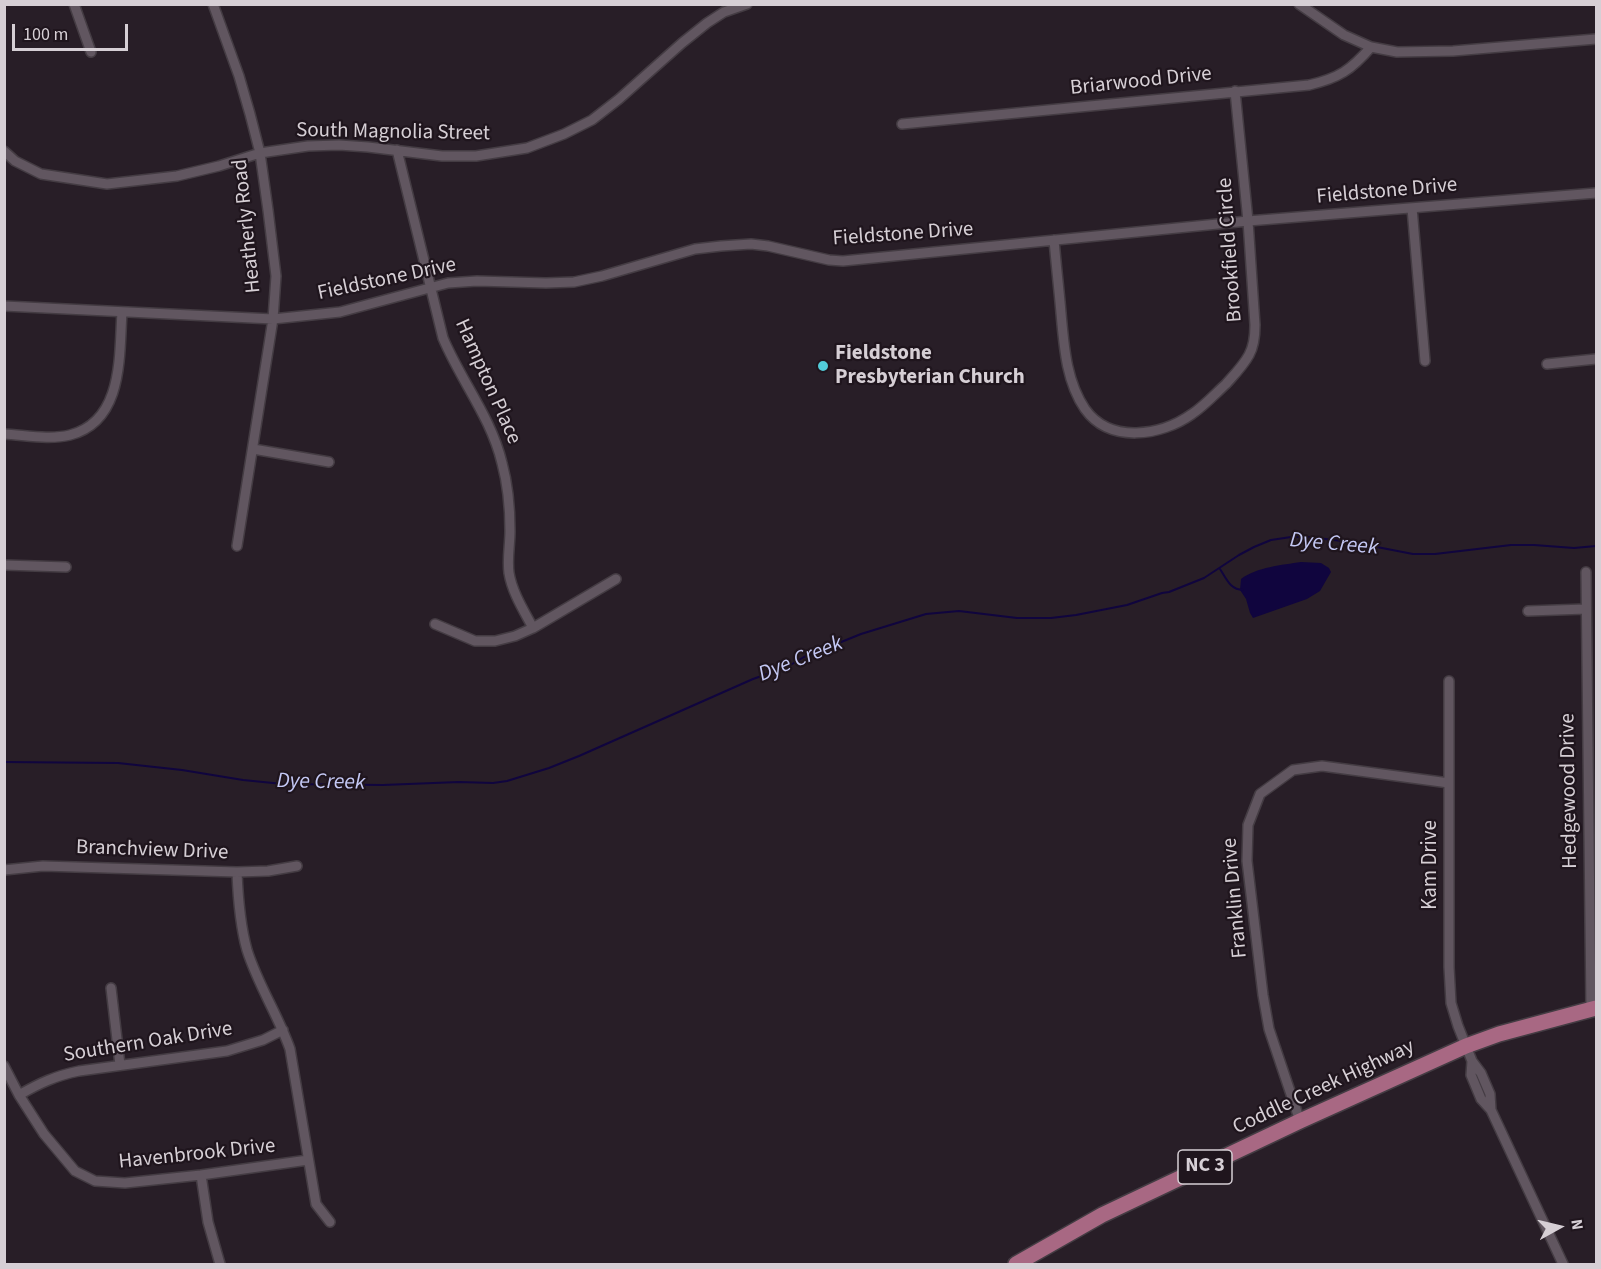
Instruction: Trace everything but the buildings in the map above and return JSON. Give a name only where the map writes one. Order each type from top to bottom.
[{"type":"main road","name":"Coddle Creek Highway","points":[[1016,1264],[1102,1215],[1300,1121],[1469,1053],[1499,1034],[1594,1009]]},
{"type":"street","points":[[74,4],[91,52]]},
{"type":"street","name":"Heatherly Road","points":[[213,4],[239,75],[260,153],[276,276],[273,319],[237,546]]},
{"type":"street","name":"South Magnolia Street","points":[[4,151],[15,161],[41,174],[107,184],[177,176],[260,153],[308,146],[339,145],[442,156],[476,156],[527,148],[564,135],[592,120],[620,99],[707,23],[724,12],[747,4]]},
{"type":"street","points":[[1299,4],[1344,35],[1371,47],[1397,52],[1596,39]]},
{"type":"street","name":"Briarwood Drive","points":[[902,124],[1309,85],[1328,81],[1346,72],[1371,47]]},
{"type":"street","name":"Brookfield Circle","points":[[1054,240],[1065,355],[1076,394],[1087,411],[1102,425],[1121,432],[1145,433],[1169,427],[1191,415],[1211,399],[1241,368],[1249,354],[1256,325],[1235,91]]},
{"type":"street","name":"Hampton Place","points":[[397,150],[443,338],[452,359],[489,424],[501,459],[509,508],[509,574],[514,591],[533,628]]},
{"type":"street","name":"Fieldstone Drive","points":[[4,306],[273,319],[340,312],[448,283],[470,281],[574,282],[695,249],[731,245],[768,246],[843,261],[1248,221],[1596,194]]},
{"type":"street","points":[[1412,208],[1425,361]]},
{"type":"street","points":[[4,434],[51,437],[70,435],[88,427],[102,415],[112,398],[117,379],[122,312]]},
{"type":"street","points":[[1547,364],[1596,359]]},
{"type":"street","points":[[253,449],[329,462]]},
{"type":"street","points":[[4,565],[66,567]]},
{"type":"street","name":"Hedgewood Drive","points":[[1586,572],[1594,1009]]},
{"type":"street","points":[[435,624],[475,641],[505,639],[533,628],[616,579]]},
{"type":"street","points":[[1528,610],[1586,609]]},
{"type":"street","name":"Kam Drive","points":[[1449,681],[1451,1003],[1469,1053],[1481,1072],[1490,1094],[1491,1110],[1563,1264]]},
{"type":"street","name":"Franklin Drive","points":[[1300,1121],[1269,1029],[1263,995],[1247,861],[1248,825],[1260,795],[1293,770],[1322,766],[1449,783]]},
{"type":"street","name":"Branchview Drive","points":[[4,870],[44,866],[237,872],[268,871],[297,866]]},
{"type":"street","points":[[237,872],[238,902],[247,951],[290,1049],[316,1204],[330,1222]]},
{"type":"street","points":[[111,988],[120,1065]]},
{"type":"street","name":"Southern Oak Drive","points":[[19,1095],[58,1075],[227,1051],[263,1040],[283,1030]]},
{"type":"street","name":"Havenbrook Drive","points":[[4,1066],[44,1134],[75,1172],[95,1181],[124,1183],[308,1160]]},
{"type":"street","points":[[201,1175],[208,1222],[220,1264]]},
{"type":"shaded area","points":[[1301,562],[1321,563],[1329,568],[1331,572],[1320,591],[1307,599],[1253,618],[1240,590],[1241,579],[1262,569]]},
{"type":"waterway","name":"Dye Creek","points":[[4,762],[118,763],[283,784],[493,783],[549,768],[753,679],[787,667],[804,657],[861,634],[926,614],[959,611],[1017,618],[1051,618],[1127,605],[1204,578],[1254,547],[1271,540],[1291,537],[1351,542],[1413,554],[1435,554],[1511,545],[1574,548],[1596,546]]},
{"type":"waterway","points":[[1220,569],[1232,586],[1243,590]]},
{"type":"place","name":"Fieldstone Presbyterian Church","points":[[823,366]]}]
